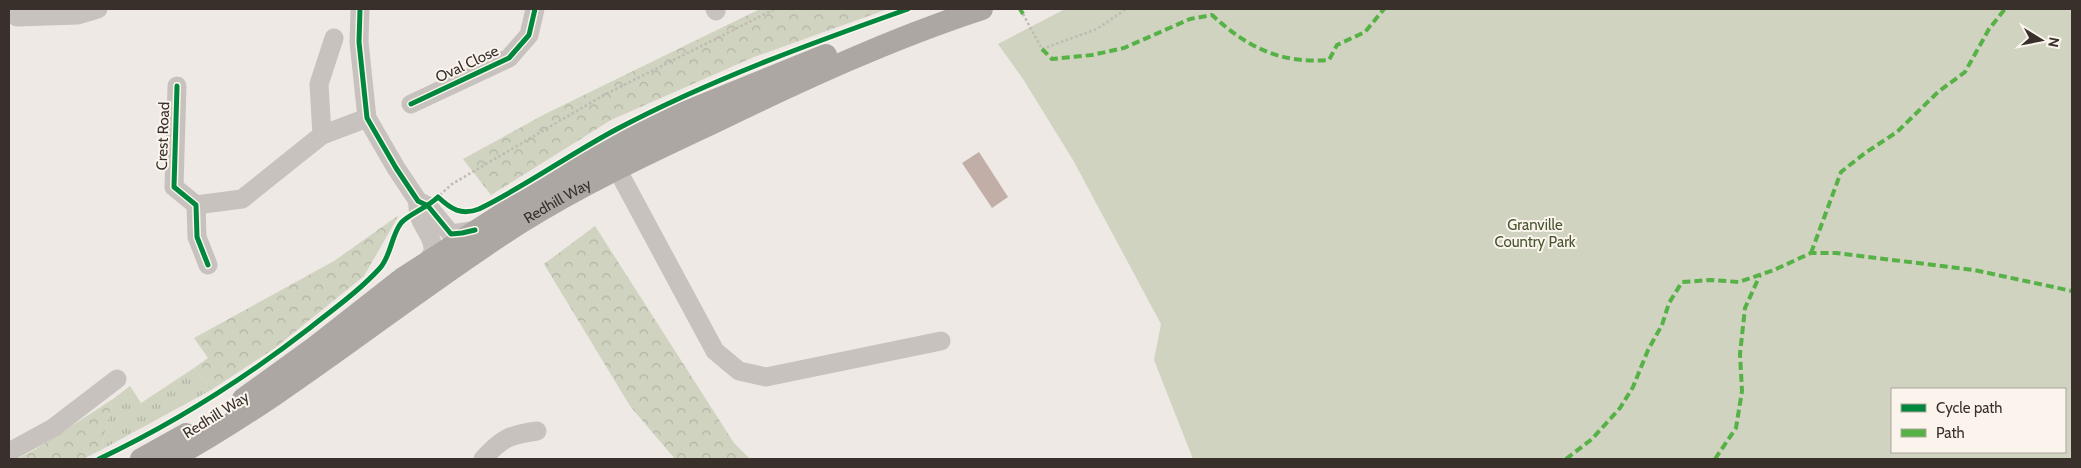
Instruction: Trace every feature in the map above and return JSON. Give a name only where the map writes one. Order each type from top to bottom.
[{"type":"main road","name":"Redhill Way","points":[[141,459],[233,406],[424,265],[475,230],[544,187],[683,113],[943,9]]},
{"type":"main road","name":"Redhill Way","points":[[171,459],[205,440],[289,386],[422,289],[521,223],[617,169],[763,99],[914,32],[982,9]]},
{"type":"street","points":[[14,19],[78,15],[98,9]]},
{"type":"street","points":[[360,9],[358,42],[367,118],[396,168],[432,201],[451,234],[475,230]]},
{"type":"street","name":"Oval Close","points":[[410,104],[509,58],[528,35],[535,9]]},
{"type":"street","points":[[322,135],[319,84],[334,38]]},
{"type":"street","name":"Crest Road","points":[[177,86],[174,187],[196,205]]},
{"type":"street","points":[[208,265],[198,237],[196,205],[242,199],[322,135],[367,118]]},
{"type":"street","points":[[617,169],[715,351],[739,371],[766,377],[941,342]]},
{"type":"street","points":[[424,265],[432,254],[433,247],[417,213],[432,201]]},
{"type":"street","points":[[9,452],[53,428],[118,379]]},
{"type":"street","points":[[483,459],[498,443],[513,435],[537,431]]},
{"type":"path","points":[[432,201],[452,184],[604,95],[775,9]]},
{"type":"path","points":[[1023,14],[1042,49],[1096,29],[1126,9]]},
{"type":"green space","points":[[760,9],[888,9],[754,57],[611,120],[491,195],[463,159],[545,114]]},
{"type":"green space","name":"Granville Country Park","points":[[1065,9],[2072,9],[2072,459],[1193,459],[1154,360],[1161,324],[1073,160],[1023,79],[998,44]]},
{"type":"green space","points":[[399,215],[364,276],[275,348],[211,390],[194,368],[208,358],[194,338],[334,261]]},
{"type":"green space","points":[[595,226],[734,443],[750,459],[675,459],[630,406],[544,264]]},
{"type":"green space","points":[[194,368],[211,390],[101,450],[113,399],[130,386],[141,403]]},
{"type":"green space","points":[[113,399],[101,450],[83,459],[17,459],[36,449]]},
{"type":"building","points":[[979,152],[1008,197],[992,208],[962,163]]},
{"type":"marked path","points":[[1020,9],[1023,14]]},
{"type":"marked path","points":[[1042,49],[1052,59],[1092,55],[1124,48],[1190,19],[1212,15],[1238,36],[1265,51],[1295,59],[1311,61],[1329,60],[1337,45],[1365,32],[1384,9]]},
{"type":"marked path","points":[[1811,253],[1841,172],[1865,153],[1897,132],[1938,92],[1965,72],[1989,29],[2005,9]]},
{"type":"marked path","points":[[1566,459],[1592,439],[1620,408],[1633,387],[1648,350],[1662,325],[1669,303],[1682,282],[1711,280],[1739,282],[1774,270],[1811,253],[1836,253],[1974,270],[2072,291]]},
{"type":"marked path","points":[[1715,459],[1736,428],[1742,391],[1740,354],[1745,308],[1760,275]]},
{"type":"cycle path","points":[[360,9],[359,42],[367,118],[418,201],[428,206],[451,234],[475,230]]},
{"type":"cycle path","points":[[411,104],[509,58],[529,35],[535,9]]},
{"type":"cycle path","points":[[99,459],[128,445],[209,399],[260,365],[311,327],[356,291],[380,268],[387,258],[401,223],[438,197],[447,205],[457,210],[467,212],[479,209],[617,129],[688,94],[797,49],[908,9]]},
{"type":"cycle path","points":[[177,86],[174,187],[196,205],[197,237],[208,265]]}]
